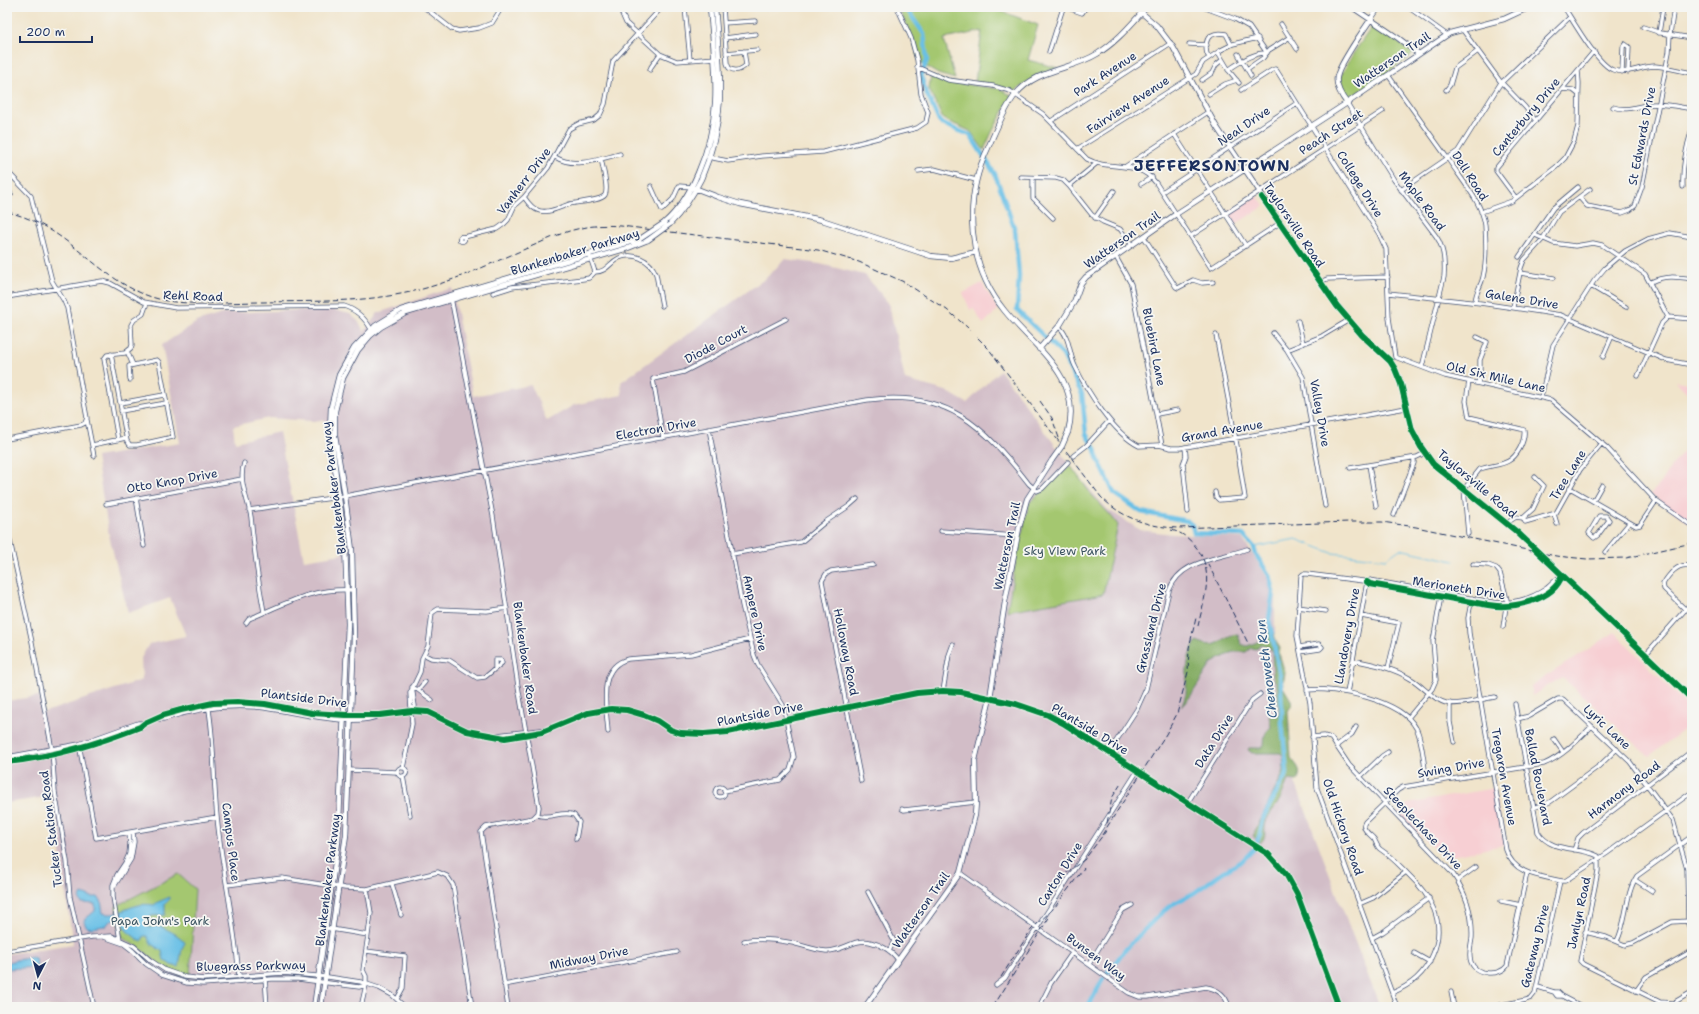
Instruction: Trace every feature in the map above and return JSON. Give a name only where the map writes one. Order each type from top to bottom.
[{"type":"main road","name":"Blankenbaker Parkway","points":[[710,7],[717,58]]},
{"type":"main road","name":"Blankenbaker Parkway","points":[[590,256],[628,248],[648,240],[670,224],[681,213],[694,188],[708,157],[716,106],[717,58],[715,7]]},
{"type":"main road","name":"Taylorsville Road","points":[[1135,7],[1157,26],[1171,43],[1208,112],[1320,282],[1348,320],[1390,360],[1400,379],[1412,430],[1425,453],[1440,470],[1506,523],[1692,699]]},
{"type":"main road","points":[[1039,349],[1009,317],[995,299],[986,281],[976,252],[972,230],[972,211],[976,180],[982,160],[1016,95],[1036,78],[1074,65],[1096,54],[1125,32],[1147,7]]},
{"type":"main road","points":[[1352,7],[1419,54]]},
{"type":"main road","points":[[1346,103],[1337,84],[1337,76],[1379,7]]},
{"type":"main road","name":"Watterson Trail","points":[[865,1007],[960,873],[975,815],[975,760],[990,698],[1005,602],[1017,536],[1025,503],[1062,446],[1068,432],[1071,409],[1068,390],[1056,368],[1039,349],[1059,327],[1074,302],[1083,280],[1176,214],[1312,126],[1447,35],[1462,29],[1504,19],[1524,8],[1530,7]]},
{"type":"main road","name":"Blankenbaker Parkway","points":[[321,1007],[346,836],[349,770],[354,637],[352,550],[335,436],[335,411],[340,387],[348,368],[358,350],[382,320],[401,310],[451,297],[590,256],[640,239],[664,223],[679,208],[694,188]]},
{"type":"main road","points":[[694,188],[718,198],[740,204],[822,220],[931,256],[951,258],[976,252]]},
{"type":"main road","name":"Blankenbaker Parkway","points":[[314,1007],[338,842],[348,624],[344,544],[330,430],[331,407],[334,390],[343,367],[354,348],[372,332]]},
{"type":"street","points":[[424,7],[452,29],[459,31],[478,28],[492,23],[502,7]]},
{"type":"street","points":[[623,7],[622,14],[626,23],[660,54],[677,61],[717,58]]},
{"type":"street","name":"Vanherr Drive","points":[[464,237],[497,229],[508,220],[515,205],[540,179],[555,157],[569,129],[578,124],[594,120],[602,113],[614,61],[662,7]]},
{"type":"street","points":[[685,7],[690,60]]},
{"type":"street","points":[[723,7],[727,66],[734,70],[742,69],[746,65],[744,51]]},
{"type":"street","points":[[708,157],[728,161],[762,156],[823,152],[920,127],[926,122],[928,113],[921,94],[911,38],[897,7]]},
{"type":"street","points":[[1049,52],[1063,8],[1065,7],[1082,13],[1086,7]]},
{"type":"street","points":[[1203,7],[1236,19],[1246,25],[1252,30],[1267,53]]},
{"type":"street","points":[[1408,7],[1447,35]]},
{"type":"street","points":[[1564,7],[1606,67],[1612,70],[1628,72],[1652,66],[1692,73]]},
{"type":"street","points":[[1659,33],[1663,7]]},
{"type":"street","name":"St Edwards Drive","points":[[1579,197],[1587,206],[1616,213],[1625,213],[1634,207],[1637,202],[1642,187],[1670,47],[1670,34],[1674,7]]},
{"type":"street","points":[[1401,190],[1448,160],[1462,146],[1501,83],[1570,17]]},
{"type":"street","points":[[724,22],[755,21]]},
{"type":"street","points":[[1281,24],[1297,48]]},
{"type":"street","points":[[1643,28],[1659,33],[1692,38]]},
{"type":"street","points":[[1462,29],[1501,83],[1525,107],[1536,121]]},
{"type":"street","points":[[1210,57],[1206,53],[1210,37],[1225,33],[1228,35],[1231,44]]},
{"type":"street","points":[[725,38],[756,34]]},
{"type":"street","points":[[1247,69],[1290,37]]},
{"type":"street","name":"Fairview Avenue","points":[[1077,149],[1198,72],[1203,62],[1231,44],[1258,38]]},
{"type":"street","name":"Park Avenue","points":[[1051,121],[1171,43]]},
{"type":"street","points":[[1189,44],[1207,45]]},
{"type":"street","points":[[1622,72],[1623,47],[1625,44],[1629,47],[1628,72]]},
{"type":"street","points":[[726,53],[757,50]]},
{"type":"street","points":[[1446,90],[1450,85],[1455,68],[1478,51]]},
{"type":"street","name":"Canterbury Drive","points":[[1516,198],[1496,168],[1594,51]]},
{"type":"street","points":[[1209,94],[1225,84],[1238,82],[1228,70],[1218,52]]},
{"type":"street","points":[[1228,70],[1242,61],[1262,52],[1267,53]]},
{"type":"street","points":[[650,70],[650,66],[660,54]]},
{"type":"street","points":[[1238,54],[1251,76]]},
{"type":"street","points":[[1202,80],[1212,73],[1216,65],[1222,60]]},
{"type":"street","points":[[917,67],[923,68],[928,72],[948,80],[999,87],[1016,95],[1036,108],[1051,121],[1087,159],[1098,163],[1126,166],[1146,172],[1152,177],[1211,268],[1280,223]]},
{"type":"street","name":"College Drive","points":[[1241,90],[1275,69],[1382,239],[1386,249],[1390,328],[1395,357]]},
{"type":"street","points":[[1482,212],[1506,204],[1516,198],[1556,167],[1570,150],[1578,126],[1578,71]]},
{"type":"street","name":"Dell Road","points":[[1388,75],[1448,160],[1482,212],[1485,224],[1485,265],[1483,278],[1475,292],[1475,302]]},
{"type":"street","points":[[1563,89],[1570,89],[1578,94]]},
{"type":"street","name":"Neal Drive","points":[[1162,192],[1297,103]]},
{"type":"street","name":"Maple Road","points":[[1346,103],[1401,190],[1436,236],[1441,245],[1444,273],[1422,367]]},
{"type":"street","points":[[1613,107],[1631,109],[1659,104],[1692,110]]},
{"type":"street","name":"Peach Street","points":[[1190,236],[1382,111]]},
{"type":"street","points":[[1126,166],[1208,112]]},
{"type":"street","points":[[1683,187],[1684,165],[1692,129]]},
{"type":"street","points":[[1174,134],[1246,246]]},
{"type":"street","points":[[555,157],[565,162],[573,163],[620,154]]},
{"type":"street","points":[[524,197],[533,208],[544,212],[569,204],[600,198],[605,194],[606,188],[601,158]]},
{"type":"street","points":[[1069,186],[1098,163]]},
{"type":"street","points":[[918,171],[934,169],[976,180]]},
{"type":"street","points":[[7,171],[28,192],[32,199],[36,221],[42,238],[52,281],[64,301],[94,456]]},
{"type":"street","points":[[1021,177],[1059,179],[1069,186],[1096,218],[1120,229],[1132,245]]},
{"type":"street","points":[[1142,184],[1152,177]]},
{"type":"street","points":[[1033,178],[1033,198],[1053,218]]},
{"type":"street","points":[[651,186],[662,210],[673,199],[679,186],[694,188]]},
{"type":"street","points":[[1520,257],[1553,208],[1578,187]]},
{"type":"street","points":[[1513,307],[1524,260],[1542,239],[1557,214],[1590,189]]},
{"type":"street","points":[[1096,218],[1114,191]]},
{"type":"street","points":[[7,198],[11,194]]},
{"type":"street","points":[[1541,397],[1550,351],[1591,286],[1605,268],[1618,256],[1640,242],[1663,234],[1692,237]]},
{"type":"street","points":[[1536,235],[1553,243],[1574,246],[1598,244],[1618,256],[1643,272],[1651,282],[1668,317]]},
{"type":"street","points":[[1144,236],[1176,287],[1178,288],[1192,280],[1202,283],[1213,282]]},
{"type":"street","points":[[590,256],[595,272]]},
{"type":"street","points":[[493,293],[512,287],[589,278],[595,272],[606,270],[617,259],[624,256],[635,256],[642,258],[654,269],[659,286],[662,306]]},
{"type":"street","name":"Bluebird Lane","points":[[1116,257],[1131,284],[1162,445]]},
{"type":"street","points":[[1520,273],[1554,278]]},
{"type":"street","points":[[1320,282],[1327,279],[1388,277]]},
{"type":"street","points":[[1651,282],[1672,277],[1692,279]]},
{"type":"street","name":"Rehl Road","points":[[7,297],[106,282],[147,303],[187,308],[341,306],[356,312],[369,326],[372,332]]},
{"type":"street","points":[[1591,286],[1626,307]]},
{"type":"street","name":"Galene Drive","points":[[1388,293],[1475,302],[1553,313],[1570,318],[1666,360],[1692,365]]},
{"type":"street","name":"Blankenbaker Road","points":[[451,297],[485,471],[526,734],[539,807],[537,815]]},
{"type":"street","points":[[118,440],[104,359],[107,355],[127,352],[132,345],[131,325],[134,320],[143,314],[147,303]]},
{"type":"street","points":[[1638,376],[1660,325],[1668,317],[1692,319]]},
{"type":"street","name":"Diode Court","points":[[663,438],[653,379],[684,372],[786,319]]},
{"type":"street","points":[[1298,320],[1303,343]]},
{"type":"street","points":[[1287,350],[1322,336],[1348,320]]},
{"type":"street","name":"Grand Avenue","points":[[1059,327],[1065,333],[1075,366],[1109,421],[1139,446],[1162,445],[1174,449],[1312,426],[1406,408]]},
{"type":"street","name":"Valley Drive","points":[[1273,333],[1287,350],[1303,377],[1325,506]]},
{"type":"street","points":[[1215,492],[1216,497],[1219,500],[1245,498],[1216,335]]},
{"type":"street","points":[[1602,357],[1612,336]]},
{"type":"street","points":[[1477,337],[1487,342],[1480,360],[1480,374],[1478,383]]},
{"type":"street","points":[[127,352],[133,365]]},
{"type":"street","points":[[111,354],[126,438],[130,445],[132,446],[173,437],[159,362],[157,360],[128,367],[130,380]]},
{"type":"street","points":[[1390,360],[1395,357]]},
{"type":"street","name":"Old Six Mile Lane","points":[[1395,357],[1445,376],[1541,397],[1555,403],[1602,443],[1656,501],[1692,526]]},
{"type":"street","points":[[1468,534],[1464,489],[1480,469],[1503,464],[1512,459],[1522,445],[1525,434],[1524,430],[1521,429],[1469,417],[1466,398],[1470,381]]},
{"type":"street","points":[[109,390],[117,388]]},
{"type":"street","points":[[120,403],[164,395]]},
{"type":"street","name":"Electron Drive","points":[[249,510],[345,496],[867,400],[891,397],[917,399],[943,406],[972,422],[989,437],[1034,489]]},
{"type":"street","points":[[121,411],[166,403]]},
{"type":"street","points":[[1157,414],[1178,410]]},
{"type":"street","points":[[7,439],[81,425],[85,423],[87,418]]},
{"type":"street","points":[[1073,456],[1088,444],[1109,421]]},
{"type":"street","name":"Ampere Drive","points":[[709,429],[742,606],[750,639],[758,665],[781,701],[794,757],[792,766],[786,776],[775,782],[724,791]]},
{"type":"street","points":[[92,445],[126,438]]},
{"type":"street","name":"Tree Lane","points":[[1506,523],[1516,517],[1523,518],[1525,522],[1556,513],[1580,470],[1602,443]]},
{"type":"street","points":[[1185,447],[1186,456],[1183,464],[1188,512]]},
{"type":"street","points":[[1350,468],[1414,458],[1425,453]]},
{"type":"street","points":[[1394,515],[1409,476],[1414,458]]},
{"type":"street","points":[[1034,489],[1038,491],[1042,489],[1068,462]]},
{"type":"street","points":[[244,463],[242,479],[249,510],[257,573],[264,612]]},
{"type":"street","points":[[1369,466],[1376,506]]},
{"type":"street","points":[[1523,518],[1533,509],[1544,486],[1535,477]]},
{"type":"street","name":"Otto Knop Drive","points":[[106,504],[242,479]]},
{"type":"street","points":[[1593,501],[1602,485]]},
{"type":"street","points":[[1570,488],[1630,523],[1639,526],[1656,501]]},
{"type":"street","points":[[136,498],[144,546]]},
{"type":"street","points":[[732,554],[801,542],[825,522],[849,506],[856,499]]},
{"type":"street","points":[[1606,516],[1609,511]]},
{"type":"street","points":[[1554,514],[1557,524]]},
{"type":"street","points":[[1599,516],[1606,516],[1609,523],[1594,538],[1589,533],[1599,516]]},
{"type":"street","points":[[1605,552],[1630,523]]},
{"type":"street","name":"Tucker Station Road","points":[[7,527],[32,642],[53,755],[55,792],[67,861],[69,893],[79,939]]},
{"type":"street","points":[[941,531],[1017,536]]},
{"type":"street","name":"Grassland Drive","points":[[1109,752],[1137,709],[1146,689],[1169,591],[1176,577],[1183,570],[1192,565],[1247,549]]},
{"type":"street","points":[[1473,564],[1488,564],[1497,570],[1502,581],[1506,605],[1502,627]]},
{"type":"street","name":"Holloway Road","points":[[862,781],[846,708],[822,581],[824,576],[831,571],[873,565]]},
{"type":"street","points":[[1686,610],[1664,590],[1663,584],[1678,567],[1684,565],[1692,567]]},
{"type":"street","name":"Merioneth Drive","points":[[1302,575],[1307,574],[1367,582],[1370,584],[1506,605],[1527,603],[1544,594],[1560,580],[1562,575]]},
{"type":"street","name":"Old Hickory Road","points":[[1302,575],[1297,631],[1308,690],[1317,788],[1398,1007]]},
{"type":"street","name":"Llandovery Drive","points":[[1347,693],[1367,582]]},
{"type":"street","points":[[246,623],[249,619],[264,612],[314,592],[353,590]]},
{"type":"street","points":[[1408,718],[1429,692],[1437,678],[1433,641],[1442,595]]},
{"type":"street","name":"Tregaron Avenue","points":[[1472,600],[1468,626],[1507,853],[1517,867],[1527,873],[1560,881]]},
{"type":"street","points":[[1646,654],[1692,602]]},
{"type":"street","points":[[1298,607],[1326,611]]},
{"type":"street","points":[[402,776],[406,772],[403,768],[412,724],[410,693],[420,672],[422,658],[428,646],[432,613],[438,609],[487,611],[507,608]]},
{"type":"street","points":[[1361,616],[1399,623],[1388,668]]},
{"type":"street","points":[[608,732],[605,689],[606,681],[612,670],[624,660],[691,654],[750,639]]},
{"type":"street","points":[[943,691],[949,655],[953,644]]},
{"type":"street","points":[[1299,647],[1319,644],[1322,647],[1320,649],[1300,652]]},
{"type":"street","points":[[425,654],[431,658],[449,660],[477,678],[485,677],[495,670]]},
{"type":"street","points":[[1353,660],[1388,668],[1411,679],[1442,702],[1450,704],[1495,697]]},
{"type":"street","points":[[418,690],[424,682]]},
{"type":"street","points":[[412,687],[432,700]]},
{"type":"street","points":[[1308,690],[1319,689],[1347,693],[1380,701],[1396,709],[1408,718],[1415,726],[1418,734],[1427,782]]},
{"type":"street","name":"Plantside Drive","points":[[7,757],[79,744],[138,723],[145,723],[157,719],[172,712],[237,702],[256,703],[285,710],[312,712],[351,718],[372,719],[380,715],[412,711],[428,712],[467,731],[505,738],[552,729],[588,713],[607,709],[636,712],[651,718],[671,730],[690,734],[721,733],[917,693],[943,691],[961,692],[1018,704],[1048,715],[1138,770],[1261,849],[1276,862],[1292,884],[1339,1007]]},
{"type":"street","name":"Data Drive","points":[[1188,802],[1252,700],[1260,694]]},
{"type":"street","name":"Lyric Lane","points":[[1517,719],[1529,716],[1557,699],[1561,699],[1630,762],[1648,784],[1673,820],[1688,874],[1688,921],[1692,933]]},
{"type":"street","points":[[1450,704],[1450,722],[1454,742]]},
{"type":"street","name":"Ballad Boulevard","points":[[1515,704],[1536,828],[1542,838],[1553,845],[1594,854],[1598,856],[1598,859]]},
{"type":"street","name":"Campus Place","points":[[209,706],[214,749],[217,817],[236,942],[239,981]]},
{"type":"street","name":"Plantside Drive","points":[[7,762],[53,755],[80,748],[140,727],[145,723]]},
{"type":"street","name":"Swing Drive","points":[[1406,872],[1389,854],[1379,848],[1375,840],[1364,829],[1363,825],[1401,788],[1427,782],[1526,767],[1549,762],[1564,752],[1592,726]]},
{"type":"street","points":[[1336,746],[1352,734],[1356,727]]},
{"type":"street","points":[[114,732],[116,736]]},
{"type":"street","name":"Steeplechase Drive","points":[[1312,737],[1328,736],[1349,765],[1438,856],[1458,880],[1467,901],[1471,920],[1470,961],[1473,967],[1478,971],[1485,973],[1504,970],[1507,966],[1520,906]]},
{"type":"street","points":[[1554,739],[1564,752]]},
{"type":"street","points":[[79,744],[96,838],[217,817]]},
{"type":"street","points":[[1533,808],[1550,802],[1599,766],[1616,749]]},
{"type":"street","name":"Harmony Road","points":[[1574,850],[1578,838],[1583,833],[1692,751]]},
{"type":"street","points":[[1360,777],[1388,752]]},
{"type":"street","points":[[397,772],[400,768],[403,768]]},
{"type":"street","points":[[349,770],[397,772],[398,775],[402,776],[410,815]]},
{"type":"street","name":"Carton Drive","points":[[996,985],[1005,978],[1138,770]]},
{"type":"street","points":[[1560,881],[1565,880],[1598,859],[1692,792]]},
{"type":"street","points":[[902,809],[976,802]]},
{"type":"street","points":[[508,1007],[481,832],[486,827],[531,818],[537,815],[544,817],[568,813],[574,815],[579,822],[576,839]]},
{"type":"street","points":[[120,940],[114,908],[113,890],[115,879],[128,861],[131,832]]},
{"type":"street","points":[[1617,941],[1622,932],[1637,876],[1692,836]]},
{"type":"street","name":"Janlyn Road","points":[[1598,859],[1598,871],[1580,958],[1581,963],[1636,991],[1666,1004],[1673,1003],[1692,992]]},
{"type":"street","points":[[1458,880],[1476,867]]},
{"type":"street","points":[[227,885],[282,878],[331,886],[367,889],[392,884],[435,872],[444,874],[451,881],[471,992],[472,1007]]},
{"type":"street","points":[[1359,904],[1373,898],[1406,872],[1421,887],[1429,898],[1437,920],[1438,931],[1436,946],[1430,962],[1417,979],[1392,993]]},
{"type":"street","name":"Bunsen Way","points":[[960,873],[1125,991],[1135,996],[1148,997],[1206,987],[1221,993],[1227,1001],[1229,1007]]},
{"type":"street","points":[[1501,901],[1520,906],[1527,873]]},
{"type":"street","points":[[1635,880],[1652,891]]},
{"type":"street","name":"Gateway Drive","points":[[1491,1007],[1529,999],[1535,993],[1538,987],[1560,881]]},
{"type":"street","points":[[392,884],[401,915]]},
{"type":"street","points":[[362,1007],[366,985],[366,976],[363,971],[371,913],[367,889]]},
{"type":"street","points":[[868,892],[894,941],[889,951]]},
{"type":"street","points":[[1372,938],[1383,932],[1429,898]]},
{"type":"street","points":[[1089,964],[1120,914],[1123,910],[1132,905]]},
{"type":"street","points":[[1585,932],[1606,937],[1625,945],[1630,945],[1672,922],[1688,921]]},
{"type":"street","points":[[325,928],[368,934]]},
{"type":"street","name":"Bluegrass Parkway","points":[[79,939],[100,936],[120,940],[134,946],[157,965],[178,975],[197,978],[264,974],[300,974],[325,976],[361,982],[386,992],[397,999],[405,1007]]},
{"type":"street","points":[[7,950],[79,939],[94,1007]]},
{"type":"street","name":"Bluegrass Parkway","points":[[120,940],[155,971],[172,979],[195,984],[298,979],[359,987],[366,985]]},
{"type":"street","points":[[744,942],[775,940],[826,951],[858,942],[868,941],[880,945],[898,960]]},
{"type":"street","points":[[366,951],[404,956],[403,988],[397,999]]},
{"type":"street","name":"Midway Drive","points":[[504,985],[677,952]]},
{"type":"street","points":[[1636,991],[1646,977],[1692,952]]},
{"type":"street","points":[[1039,1007],[1050,983],[1072,953]]},
{"type":"street","points":[[1414,953],[1430,962]]},
{"type":"street","points":[[264,974],[267,1007]]},
{"type":"street","points":[[1538,987],[1554,992],[1557,996],[1562,996],[1583,1007]]},
{"type":"street","points":[[1451,992],[1454,1007]]},
{"type":"shaded area","points":[[1256,195],[1265,206],[1234,225],[1226,214],[1248,200],[1249,202],[1253,199],[1252,197]]},
{"type":"shaded area","points":[[785,259],[820,264],[865,275],[889,304],[905,380],[946,391],[967,403],[1000,370],[1077,475],[1107,509],[1140,530],[1172,534],[1242,538],[1275,589],[1275,678],[1281,751],[1297,787],[1380,1007],[7,1007],[7,954],[73,944],[52,796],[7,803],[7,701],[39,696],[42,713],[142,680],[141,658],[149,644],[186,636],[170,598],[128,613],[109,535],[96,457],[180,443],[162,345],[197,322],[225,313],[330,309],[350,314],[359,322],[364,332],[378,313],[452,288],[473,396],[531,385],[547,421],[574,405],[622,395],[621,382],[766,278]],"holes":[[[269,418],[312,421],[324,420],[342,554],[304,560],[279,432],[235,442],[233,426]]]},
{"type":"shaded area","points":[[982,283],[998,310],[983,324],[973,308],[970,310],[963,293]]},
{"type":"shaded area","points":[[1676,381],[1692,384],[1692,398]]},
{"type":"shaded area","points":[[1692,440],[1692,525],[1650,494],[1661,483],[1671,467]]},
{"type":"shaded area","points":[[1615,632],[1692,711],[1692,724],[1649,756],[1562,677],[1532,696],[1531,686]]},
{"type":"shaded area","points":[[1494,788],[1504,845],[1443,858],[1398,813],[1408,804]]},
{"type":"green space","points":[[898,7],[999,7],[998,10],[1038,25],[1028,60],[1058,68],[1039,74],[1015,91],[991,84],[975,82],[982,31],[944,39],[955,79],[938,74],[923,65],[919,59],[913,40]]},
{"type":"green space","points":[[1373,25],[1413,53],[1411,56],[1347,100],[1342,88],[1340,77],[1353,54]]},
{"type":"green space","points":[[931,76],[949,82],[1000,89],[1012,96],[984,150],[970,131],[943,119],[929,89]]},
{"type":"green space","name":"Sky View Park","points":[[1070,465],[1091,494],[1118,525],[1103,594],[1007,611],[1016,560],[1029,503]]},
{"type":"green space","points":[[1269,630],[1274,633],[1276,642],[1280,648],[1279,654],[1285,672],[1283,687],[1291,700],[1292,705],[1288,711],[1291,758],[1298,768],[1299,777],[1297,781],[1288,780],[1278,803],[1267,819],[1265,825],[1265,836],[1260,843],[1253,836],[1284,771],[1283,755],[1280,753],[1252,753],[1248,750],[1249,748],[1260,748],[1264,746],[1266,733],[1271,727],[1269,716],[1278,715],[1279,711],[1277,686],[1273,676],[1272,652],[1270,648],[1261,644],[1256,649],[1251,648],[1246,652],[1233,652],[1212,663],[1190,697],[1182,706],[1186,694],[1190,653],[1197,641],[1211,645],[1220,642],[1227,637],[1238,634],[1241,644],[1247,646],[1267,638]]},
{"type":"green space","name":"Papa John's Park","points":[[178,874],[195,889],[190,977],[168,971],[141,949],[123,938],[119,927],[116,906]]},
{"type":"water","points":[[82,894],[98,897],[101,900],[103,913],[107,914],[112,914],[140,905],[154,905],[170,897],[165,904],[165,915],[151,916],[148,927],[158,926],[167,929],[185,943],[182,948],[179,967],[171,965],[164,960],[162,951],[151,944],[147,936],[144,936],[142,941],[140,941],[127,931],[119,917],[110,921],[106,926],[89,928],[85,924],[84,920],[95,911],[95,904],[82,903],[79,899]]},
{"type":"water","points":[[31,957],[36,958],[37,967],[7,969],[7,963]]},
{"type":"waterway","name":"Chenoweth Run","points":[[908,7],[908,11],[924,34],[927,60],[921,76],[925,90],[939,121],[942,124],[970,135],[995,174],[1015,230],[1019,275],[1017,310],[1063,355],[1082,394],[1086,434],[1095,449],[1097,457],[1114,493],[1141,512],[1187,521],[1192,525],[1194,533],[1243,535],[1254,547],[1256,555],[1269,575],[1273,592],[1269,619],[1281,682],[1282,722],[1287,773],[1264,816],[1260,834],[1254,849],[1241,862],[1223,872],[1194,893],[1171,905],[1158,916],[1126,949],[1107,973]]},
{"type":"waterway","points":[[1254,547],[1296,539],[1332,553],[1386,559],[1400,549],[1454,561]]},
{"type":"waterway","name":"Chenoweth Run","points":[[1088,1007],[1103,979]]},
{"type":"railway","points":[[7,212],[31,220],[52,231],[108,274],[128,287],[150,296],[186,303],[325,301],[366,299],[406,293],[453,279],[562,233],[575,229],[606,225],[818,250],[859,262],[904,282],[947,310],[988,348],[1101,497],[1118,511],[1136,520],[1156,526],[1178,528],[1382,522],[1416,527],[1556,556],[1587,559],[1626,558],[1692,543]]},
{"type":"railway","points":[[1040,401],[1052,418],[1059,438]]},
{"type":"railway","points":[[1171,530],[1185,536],[1191,541],[1202,556],[1205,566],[1207,575],[1205,595],[1198,626]]},
{"type":"railway","points":[[1208,564],[1248,643]]},
{"type":"railway","points":[[1102,835],[1177,714],[1188,672],[1189,648],[1196,618]]},
{"type":"railway","points":[[1107,823],[1112,798],[1122,782]]},
{"type":"railway","points":[[1054,886],[1065,874],[1085,859],[1106,831]]},
{"type":"railway","points":[[1001,977],[1031,930],[1055,907],[1084,868]]},
{"type":"railway","points":[[993,1007],[1050,916]]},
{"type":"cycle path","points":[[1262,197],[1337,306],[1362,335],[1390,361],[1401,384],[1412,430],[1421,447],[1433,464],[1517,532],[1692,699]]},
{"type":"cycle path","points":[[1367,582],[1370,584],[1488,605],[1508,606],[1531,601],[1541,597],[1557,584],[1562,575]]},
{"type":"cycle path","points":[[7,762],[42,757],[75,749],[140,727],[145,723],[163,715],[213,703],[237,702],[265,704],[312,713],[346,715],[380,715],[412,711],[428,712],[467,731],[505,738],[542,732],[588,713],[611,709],[627,710],[644,715],[658,721],[671,730],[681,733],[704,734],[728,732],[917,693],[943,691],[961,692],[1016,704],[1048,715],[1063,723],[1268,854],[1286,874],[1297,894],[1339,1007]]},
{"type":"district","name":"JEFFERSONTOWN","points":[[1212,165]]}]
